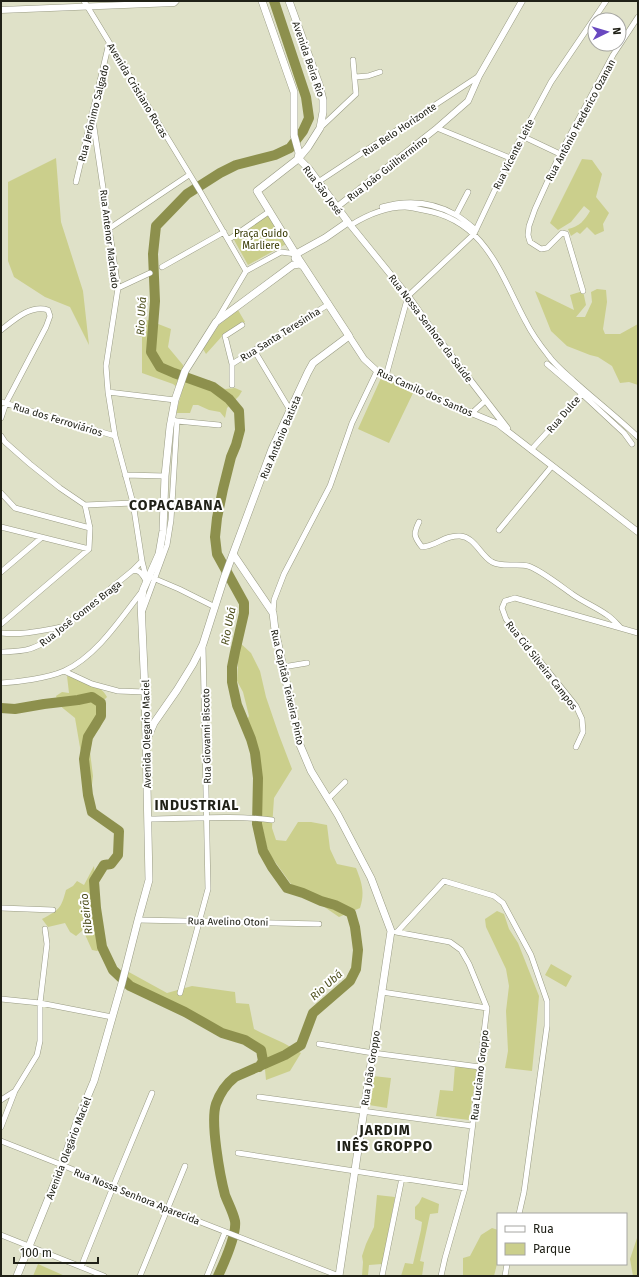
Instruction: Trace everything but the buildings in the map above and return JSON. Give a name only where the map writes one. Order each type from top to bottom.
[{"type":"main road","points":[[262,1],[294,92],[294,134],[299,145],[299,153],[296,160]]},
{"type":"main road","name":"Avenida Beira Rio","points":[[270,212],[257,191],[296,160],[308,147],[320,128],[323,112],[323,100],[319,84],[289,1]]},
{"type":"main road","points":[[299,145],[308,147]]},
{"type":"main road","name":"Rua São José","points":[[296,160],[318,182],[349,224]]},
{"type":"main road","name":"Rua Camilo dos Santos","points":[[270,212],[303,266],[350,336]]},
{"type":"main road","points":[[293,265],[296,254],[349,224]]},
{"type":"main road","points":[[216,322],[293,265],[300,264],[303,266]]},
{"type":"main road","name":"Avenida Olegario Maciel","points":[[112,1017],[149,880],[142,613],[144,590],[159,554],[163,531],[165,476],[170,427],[174,419],[175,400],[186,371],[216,322]]},
{"type":"main road","name":"Rua Antônio Batista","points":[[146,741],[154,723],[178,690],[203,644],[224,578],[272,449],[313,363],[350,336]]},
{"type":"main road","name":"Rua Capitão Teixeira Pinto","points":[[233,554],[273,613],[274,630],[284,667],[300,745],[311,771],[338,815],[371,878],[394,932]]},
{"type":"main road","points":[[145,703],[148,708],[154,712],[162,711]]},
{"type":"main road","name":"Rua João Groppo","points":[[339,1276],[382,992],[394,932]]},
{"type":"main road","name":"Avenida Olegário Maciel","points":[[17,1276],[94,1081],[112,1017]]},
{"type":"street","points":[[1,10],[85,3],[174,3],[176,1]]},
{"type":"street","name":"Rua João Guilhermino","points":[[337,207],[437,128],[468,101],[479,76],[522,1]]},
{"type":"street","name":"Rua Vicente Leite","points":[[408,296],[475,232],[510,158],[551,82],[606,1]]},
{"type":"street","name":"Avenida Cristiano Rocas","points":[[85,3],[224,232]]},
{"type":"street","name":"Rua Antônio Frederico Ozanan","points":[[583,291],[566,234],[562,233],[547,248],[541,249],[530,242],[528,235],[529,226],[535,209],[560,154],[613,56],[638,17]]},
{"type":"street","name":"Rua Jerônimo Salgado","points":[[76,182],[110,43]]},
{"type":"street","points":[[320,128],[356,94],[353,60]]},
{"type":"street","points":[[355,77],[368,76],[380,72]]},
{"type":"street","name":"Rua Belo Horizonte","points":[[318,182],[479,76]]},
{"type":"street","name":"Rua Antenor Machado","points":[[92,114],[118,288],[106,366],[108,392],[115,436],[133,503],[142,561],[149,579]]},
{"type":"street","points":[[437,128],[510,158]]},
{"type":"street","points":[[522,136],[560,154]]},
{"type":"street","points":[[110,228],[189,174]]},
{"type":"street","points":[[456,216],[468,192]]},
{"type":"street","points":[[361,220],[377,209],[392,204],[408,202],[415,202],[435,207],[456,216],[475,232],[488,250],[502,272],[527,324],[549,357],[632,444]]},
{"type":"street","points":[[349,224],[381,210],[405,207],[433,211],[456,221],[475,232]]},
{"type":"street","points":[[228,240],[270,212]]},
{"type":"street","name":"Rua Nossa Senhora da Saúde","points":[[349,224],[408,296],[437,337],[512,435]]},
{"type":"street","points":[[162,267],[224,232],[246,271]]},
{"type":"street","points":[[216,322],[246,271],[281,252],[296,254]]},
{"type":"street","points":[[118,288],[150,273]]},
{"type":"street","points":[[386,376],[408,296]]},
{"type":"street","name":"Rua Santa Teresinha","points":[[232,364],[329,304]]},
{"type":"street","points":[[1,330],[13,320],[32,309],[41,308],[48,310],[50,316],[46,327],[3,403],[1,418]]},
{"type":"street","points":[[232,385],[232,364],[226,336],[242,325]]},
{"type":"street","name":"Rua Camilo dos Santos","points":[[350,336],[364,359],[377,370],[386,376],[498,424],[638,532]]},
{"type":"street","points":[[254,350],[290,410]]},
{"type":"street","name":"Rua Dulce","points":[[532,450],[583,392],[547,364]]},
{"type":"street","points":[[273,613],[274,600],[284,574],[330,486],[352,423],[377,370]]},
{"type":"street","points":[[108,392],[175,400]]},
{"type":"street","points":[[583,392],[616,416],[638,437]]},
{"type":"street","points":[[472,413],[485,400]]},
{"type":"street","name":"Rua dos Ferroviários","points":[[3,403],[115,436]]},
{"type":"street","points":[[142,613],[149,579],[167,545],[171,520],[174,419],[219,426]]},
{"type":"street","points":[[1,436],[5,442],[30,464],[85,506],[133,503]]},
{"type":"street","points":[[499,530],[552,466]]},
{"type":"street","points":[[125,475],[165,476]]},
{"type":"street","points":[[1,493],[15,508],[90,528]]},
{"type":"street","points":[[1,624],[89,549],[90,528],[85,506]]},
{"type":"street","points":[[419,522],[415,530],[416,539],[422,547],[436,544],[451,536],[466,537],[471,540],[484,556],[498,565],[529,566],[537,570],[608,616],[621,628]]},
{"type":"street","points":[[1,527],[89,549]]},
{"type":"street","points":[[1,572],[41,538]]},
{"type":"street","name":"Rua José Gomes Braga","points":[[1,652],[26,651],[36,648],[132,571],[142,561]]},
{"type":"street","points":[[132,571],[135,570],[149,579],[179,589],[215,607]]},
{"type":"street","points":[[1,683],[17,682],[64,671],[79,662],[92,652],[144,590]]},
{"type":"street","name":"Rua Cid Silveira Campos","points":[[576,747],[583,732],[582,719],[576,706],[506,619],[502,608],[505,601],[515,598],[638,633]]},
{"type":"street","points":[[1,633],[30,634],[63,627]]},
{"type":"street","name":"Rua Giovanni Biscoto","points":[[180,993],[208,889],[203,644]]},
{"type":"street","points":[[193,664],[199,662],[204,668]]},
{"type":"street","points":[[284,667],[307,664]]},
{"type":"street","points":[[64,671],[92,684],[118,691],[145,692]]},
{"type":"street","points":[[328,799],[345,782]]},
{"type":"street","points":[[148,819],[252,818],[272,820]]},
{"type":"street","points":[[394,932],[444,882],[494,896],[504,903],[531,955],[547,1001],[546,1026],[524,1192],[519,1213]]},
{"type":"street","points":[[1,908],[53,910]]},
{"type":"street","name":"Rua Avelino Otoni","points":[[138,920],[200,920],[319,924]]},
{"type":"street","points":[[1,1127],[15,1091],[37,1055],[40,1041],[40,1003],[46,944],[45,929]]},
{"type":"street","name":"Rua Luciano Groppo","points":[[394,932],[450,942],[461,950],[469,964],[487,1008],[465,1188],[441,1276]]},
{"type":"street","points":[[382,992],[487,1008]]},
{"type":"street","points":[[1,999],[40,1003],[112,1017]]},
{"type":"street","points":[[319,1044],[480,1068]]},
{"type":"street","points":[[1,1100],[15,1091]]},
{"type":"street","points":[[81,1267],[152,1093]]},
{"type":"street","points":[[259,1097],[472,1126]]},
{"type":"street","name":"Rua Nossa Senhora Aparecida","points":[[1,1141],[227,1233],[339,1276]]},
{"type":"street","points":[[238,1153],[465,1188]]},
{"type":"street","points":[[140,1276],[185,1166]]},
{"type":"street","points":[[382,1276],[402,1178]]},
{"type":"street","points":[[207,1276],[227,1233]]},
{"type":"street","points":[[1,1235],[104,1276]]},
{"type":"street","points":[[505,1276],[508,1265]]},
{"type":"green space","points":[[56,158],[61,222],[83,291],[89,345],[70,307],[45,297],[14,277],[8,261],[8,182]]},
{"type":"green space","points":[[582,159],[592,160],[602,174],[596,197],[609,213],[603,224],[604,231],[595,235],[587,227],[580,234],[577,232],[571,236],[568,229],[581,223],[590,211],[584,206],[571,222],[558,230],[550,223]]},
{"type":"green space","name":"Praça Guido Marliere","points":[[269,214],[288,243],[248,265],[233,238]]},
{"type":"green space","points":[[597,289],[606,290],[607,302],[603,329],[605,334],[620,334],[638,324],[638,385],[629,382],[620,383],[612,366],[598,357],[567,346],[551,331],[535,291],[574,310],[570,295],[583,291],[586,305],[576,317],[585,317],[592,302],[591,292]]},
{"type":"green space","points":[[238,310],[245,322],[224,334],[206,354],[203,349],[219,325]]},
{"type":"green space","points":[[148,320],[171,329],[168,347],[183,365],[184,376],[197,381],[209,380],[225,389],[235,388],[242,391],[227,408],[225,418],[220,412],[209,410],[198,405],[193,405],[190,413],[176,413],[182,391],[173,384],[142,373],[142,337],[135,335],[138,324]]},
{"type":"green space","points":[[382,376],[414,391],[389,443],[358,429]]},
{"type":"green space","points":[[238,641],[251,653],[260,671],[266,697],[292,769],[274,798],[272,828],[276,840],[286,841],[298,822],[311,822],[327,825],[330,849],[337,864],[356,868],[358,873],[363,892],[360,908],[339,917],[291,884],[268,852],[262,826],[259,752],[245,724],[249,716],[243,692],[237,681]]},
{"type":"green space","points":[[67,676],[95,685],[104,692],[107,697],[101,703],[105,713],[100,728],[93,736],[90,752],[93,776],[91,793],[88,795],[83,793],[82,759],[75,718],[59,705],[56,696],[62,692],[69,693]]},
{"type":"green space","points":[[94,866],[101,949],[97,951],[92,950],[83,930],[76,936],[70,932],[65,923],[48,927],[42,919],[56,911],[63,901],[66,890],[73,886],[77,881],[84,885]]},
{"type":"green space","points":[[497,911],[504,914],[509,929],[518,943],[539,996],[532,1071],[505,1068],[508,1051],[506,1011],[509,986],[506,969],[486,927],[485,919]]},
{"type":"green space","points":[[551,964],[572,976],[566,987],[545,975]]},
{"type":"green space","points":[[127,971],[167,993],[192,986],[235,992],[236,1003],[249,1004],[254,1029],[301,1053],[290,1071],[266,1080],[261,1045],[225,1035],[127,983]]},
{"type":"green space","points":[[455,1065],[477,1068],[469,1120],[436,1116],[440,1090],[453,1091]]},
{"type":"green space","points":[[373,1076],[391,1078],[387,1108],[369,1105]]},
{"type":"green space","points":[[377,1195],[395,1197],[382,1264],[369,1265],[368,1275],[377,1276],[362,1276],[362,1256],[374,1227]]},
{"type":"green space","points":[[422,1197],[439,1204],[438,1213],[430,1214],[420,1261],[424,1262],[422,1276],[401,1276],[405,1263],[413,1264],[422,1222],[415,1219],[415,1207]]},
{"type":"green space","points":[[492,1228],[497,1230],[497,1264],[494,1276],[463,1276],[463,1258],[470,1256],[481,1235]]},
{"type":"green space","points":[[638,1235],[638,1276],[633,1276],[630,1259]]},
{"type":"green space","points":[[38,1264],[65,1276],[33,1276]]},
{"type":"waterway","name":"Rio Ubá","points":[[218,1276],[230,1248],[235,1227],[232,1211],[225,1195],[216,1149],[214,1112],[221,1092],[235,1077],[285,1055],[301,1045],[313,1013],[350,981],[356,969],[358,950],[355,927],[351,913],[335,905],[287,888],[263,851],[257,824],[258,778],[255,753],[237,705],[232,682],[232,667],[244,613],[244,603],[217,554],[215,537],[223,489],[240,430],[239,411],[229,399],[213,387],[160,367],[151,352],[155,301],[153,254],[156,226],[187,194],[220,173],[236,165],[275,155],[290,148],[303,131],[309,118],[306,97],[274,1]]},
{"type":"waterway","name":"Ribeirão","points":[[1,708],[15,709],[92,697],[101,703],[101,716],[88,737],[84,759],[88,795],[92,812],[119,831],[118,855],[111,864],[104,865],[94,881],[96,908],[102,947],[113,970],[130,986],[185,1012],[222,1033],[245,1040],[261,1050],[263,1061],[259,1067]]},
{"type":"district","name":"COPACABANA","points":[[176,505]]},
{"type":"district","name":"INDUSTRIAL","points":[[197,805]]},
{"type":"district","name":"JARDIM INÊS GROPPO","points":[[385,1138]]}]
